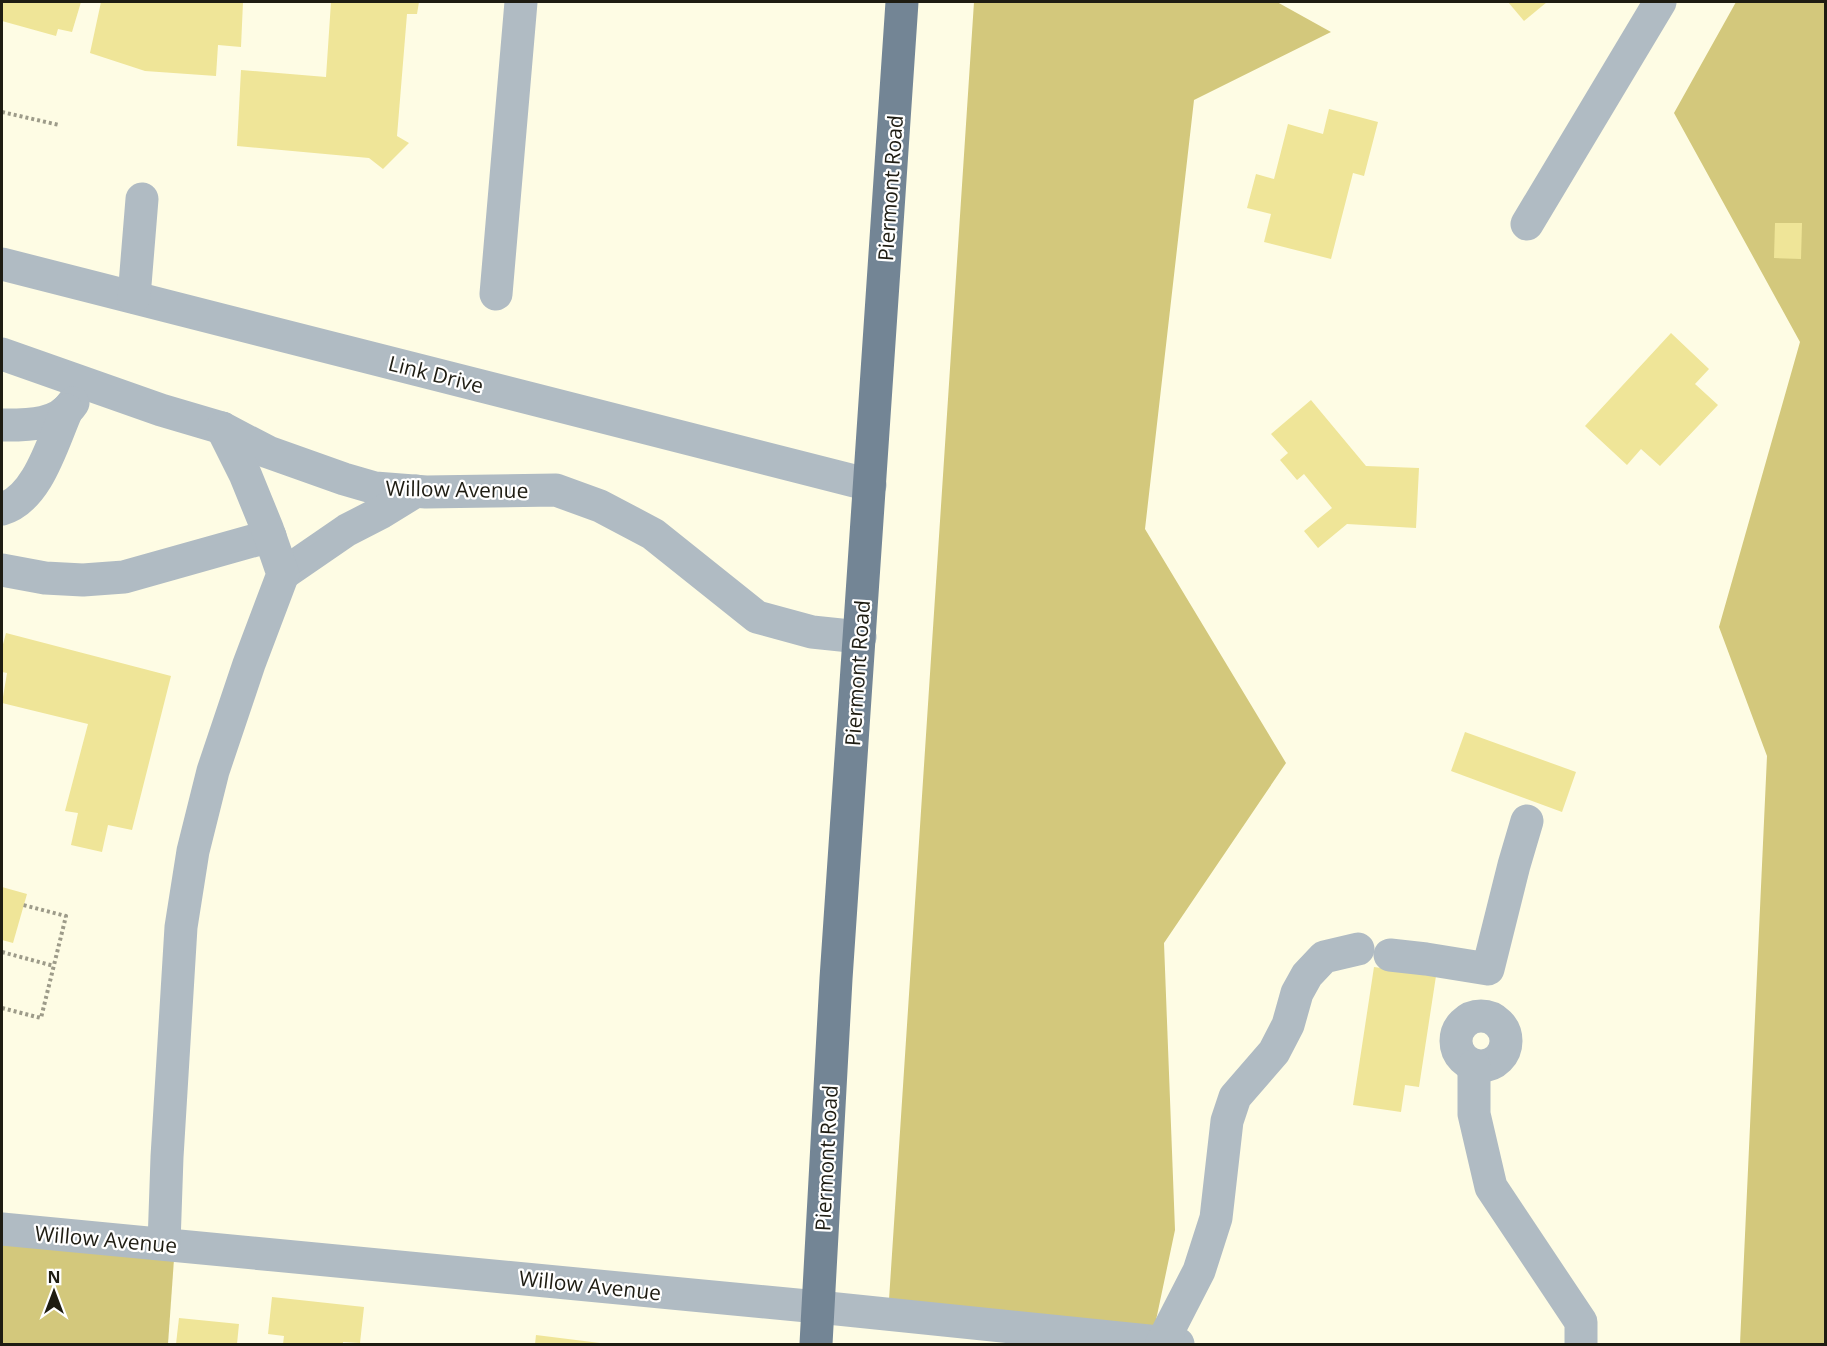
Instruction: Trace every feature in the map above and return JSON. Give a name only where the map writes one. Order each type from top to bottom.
[{"type":"main road","name":"Piermont Road","points":[[816,1344],[835,990],[902,2]]},
{"type":"street","points":[[496,294],[522,2]]},
{"type":"street","points":[[1527,224],[1660,2]]},
{"type":"street","points":[[134,297],[142,199]]},
{"type":"street","name":"Link Drive","points":[[2,264],[870,485]]},
{"type":"street","name":"Willow Avenue","points":[[2,354],[76,396],[160,410],[222,428],[268,452],[375,488],[416,491],[556,490],[600,506],[653,534],[757,617],[812,632],[860,637]]},
{"type":"street","points":[[2,425],[54,421],[76,396]]},
{"type":"street","points":[[2,509],[20,500],[35,482],[76,396]]},
{"type":"street","points":[[222,428],[246,474],[283,574]]},
{"type":"street","points":[[164,1244],[181,927],[193,851],[213,771],[249,664],[283,574],[347,530],[416,491]]},
{"type":"street","points":[[2,570],[45,578],[83,580],[124,577],[270,536]]},
{"type":"street","points":[[1527,821],[1488,969],[1484,1016],[1468,1019],[1461,1024],[1455,1040],[1460,1056],[1474,1066],[1474,1114],[1491,1188],[1581,1322],[1581,1344]]},
{"type":"street","points":[[1170,1344],[1199,1271],[1216,1218],[1227,1121],[1235,1097],[1274,1052],[1288,1026],[1297,993],[1307,975],[1324,957],[1358,949]]},
{"type":"street","points":[[1390,955],[1488,969]]},
{"type":"street","name":"Willow Avenue","points":[[2,1229],[818,1307],[1170,1344]]},
{"type":"path","points":[[2,112],[59,125]]},
{"type":"path","points":[[2,1008],[41,1018],[66,916],[23,905]]},
{"type":"path","points":[[2,952],[54,966]]},
{"type":"shaded area","points":[[974,2],[1277,2],[1331,32],[1194,100],[1145,529],[1286,763],[1164,943],[1175,1230],[1151,1344],[888,1315]]},
{"type":"shaded area","points":[[1736,2],[1825,2],[1825,1344],[1740,1344],[1767,756],[1719,627],[1800,342],[1674,113]]},
{"type":"shaded area","points":[[2,1233],[175,1245],[168,1344],[2,1344]]},
{"type":"building","points":[[2,2],[81,2],[72,32],[58,29],[56,36],[2,21]]},
{"type":"building","points":[[101,2],[243,2],[241,47],[218,45],[216,76],[145,71],[90,53]]},
{"type":"building","points":[[331,2],[419,2],[417,14],[407,14],[397,136],[409,143],[383,169],[369,158],[237,146],[241,70],[326,77]]},
{"type":"building","points":[[1508,2],[1547,2],[1524,21]]},
{"type":"building","points":[[1329,109],[1378,122],[1364,176],[1353,173],[1331,259],[1264,242],[1271,214],[1247,208],[1256,174],[1274,179],[1288,124],[1323,134]]},
{"type":"building","points":[[1775,223],[1802,223],[1801,259],[1774,258]]},
{"type":"building","points":[[1671,333],[1709,369],[1695,384],[1718,405],[1660,466],[1641,449],[1627,465],[1585,426]]},
{"type":"building","points":[[1311,400],[1366,466],[1419,468],[1416,528],[1347,524],[1318,548],[1304,531],[1332,508],[1304,474],[1297,480],[1280,460],[1288,453],[1271,434]]},
{"type":"building","points":[[6,633],[171,676],[132,830],[108,825],[102,852],[71,845],[78,813],[65,811],[88,724],[2,703],[7,673],[2,672],[2,648]]},
{"type":"building","points":[[1465,732],[1576,772],[1562,812],[1451,771]]},
{"type":"building","points":[[2,887],[27,894],[13,943],[2,940]]},
{"type":"building","points":[[1374,967],[1436,976],[1419,1087],[1405,1085],[1401,1112],[1353,1105]]},
{"type":"building","points":[[272,1297],[364,1307],[360,1343],[283,1344],[284,1336],[268,1334]]},
{"type":"building","points":[[179,1318],[239,1324],[237,1344],[176,1344]]},
{"type":"building","points":[[536,1335],[600,1343],[600,1344],[535,1344]]}]
